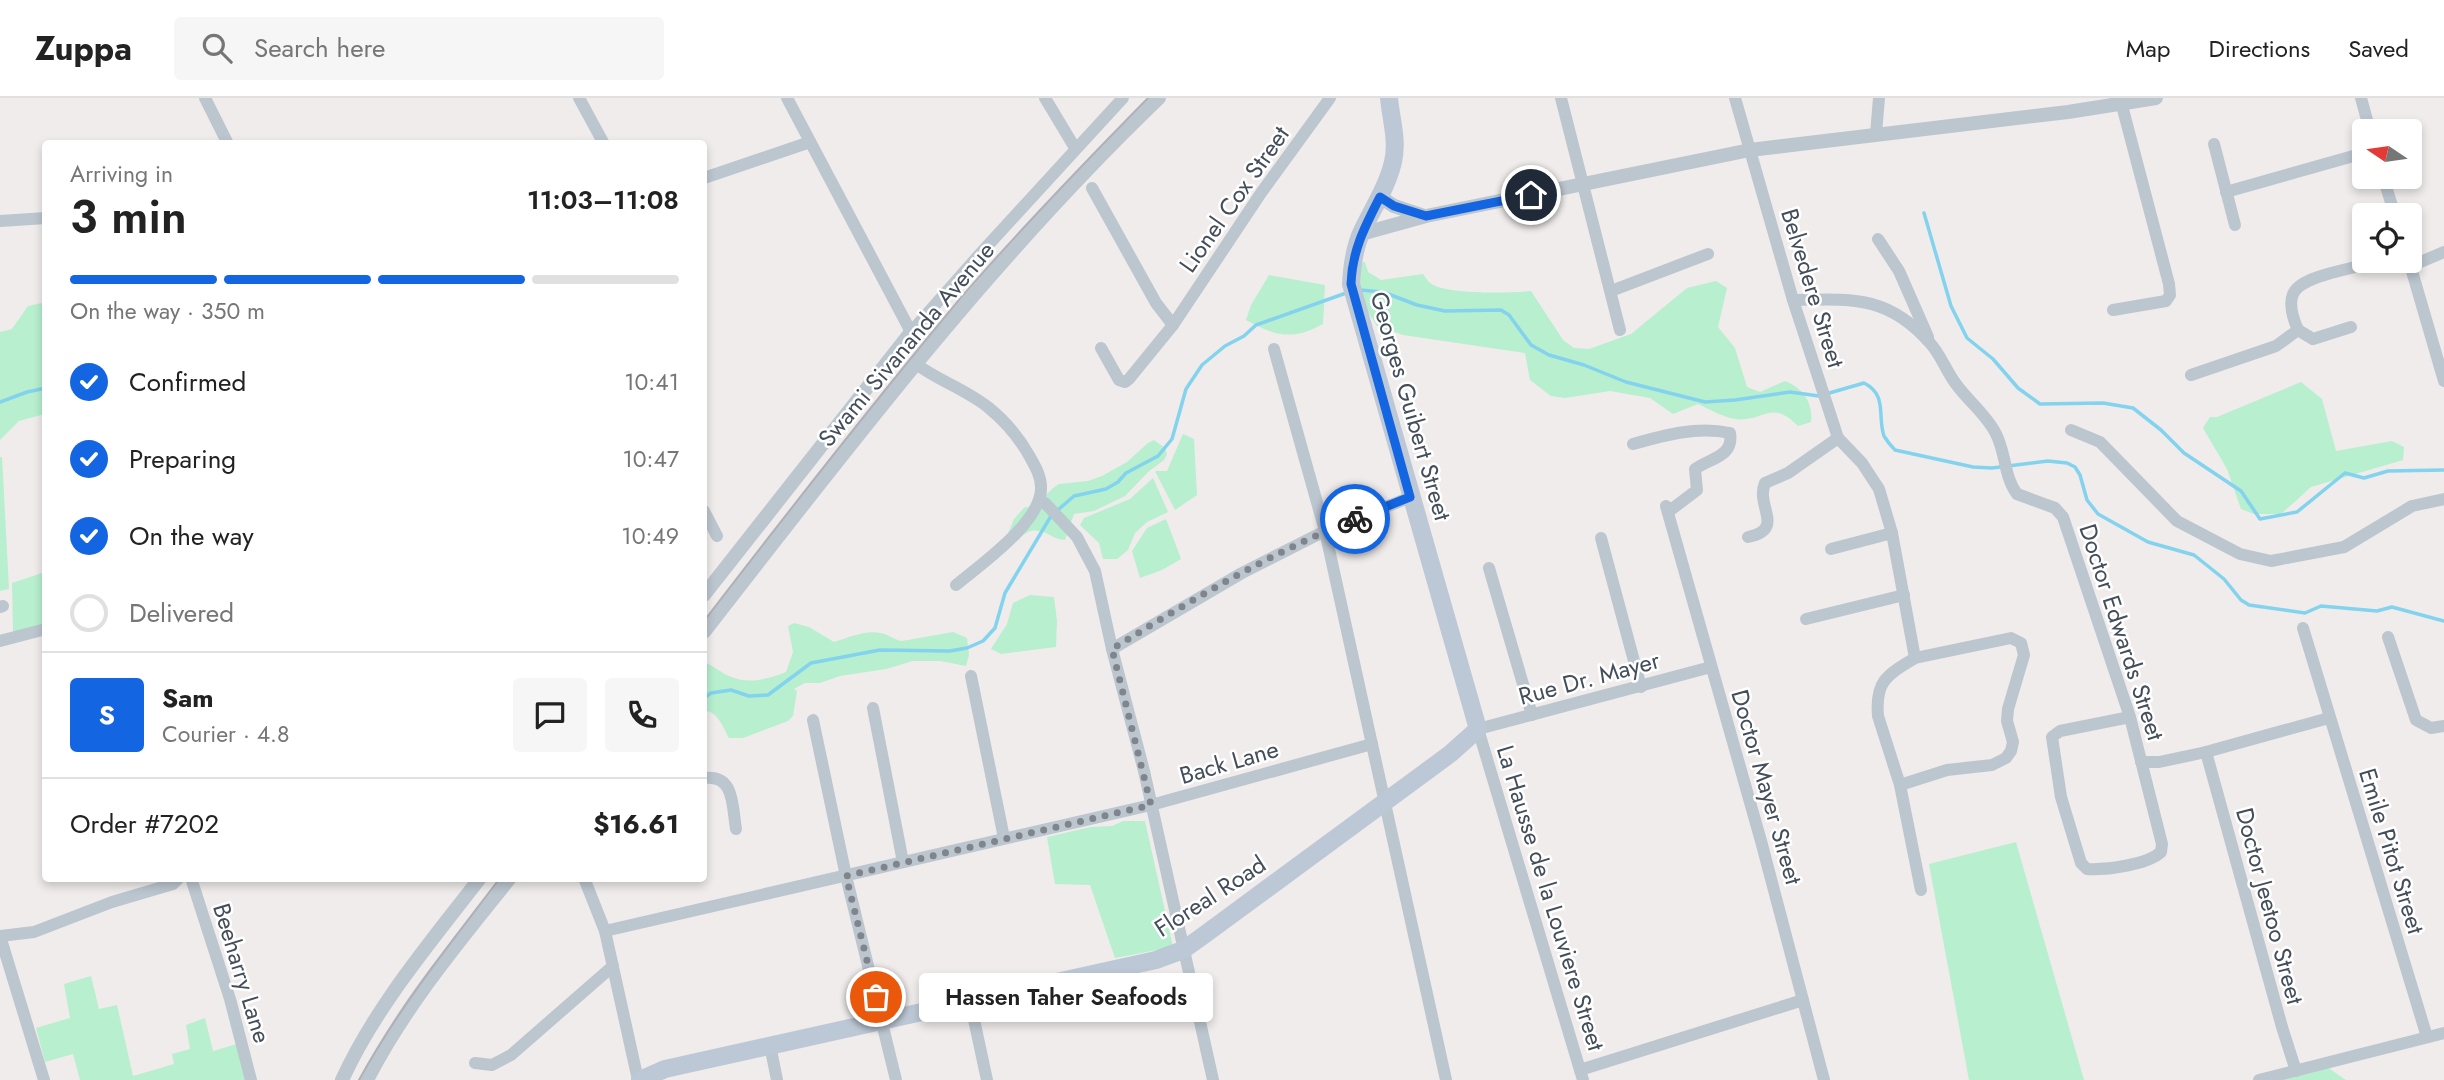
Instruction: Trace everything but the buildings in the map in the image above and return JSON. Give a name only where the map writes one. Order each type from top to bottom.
[{"type":"main road","name":"Georges Guibert Street","points":[[1389,98],[1396,137],[1393,162],[1380,197],[1361,234],[1352,269],[1353,292],[1478,729]]},
{"type":"main road","name":"Floreal Road","points":[[639,1080],[665,1069],[1156,960],[1183,950],[1450,754],[1478,729]]},
{"type":"street","points":[[205,98],[226,140]]},
{"type":"street","points":[[579,98],[602,140]]},
{"type":"street","points":[[1045,98],[1075,148]]},
{"type":"street","points":[[707,591],[911,332],[1123,98]]},
{"type":"street","name":"Swami Sivananda Avenue","points":[[707,628],[916,364],[1038,223],[1158,98]]},
{"type":"street","name":"Lionel Cox Street","points":[[1101,348],[1119,380],[1125,382],[1173,325],[1261,192],[1331,98]]},
{"type":"street","points":[[1562,98],[1620,330]]},
{"type":"street","name":"Belvedere Street","points":[[1735,98],[1786,277],[1838,438]]},
{"type":"street","points":[[1876,134],[1879,98]]},
{"type":"street","points":[[1361,234],[1426,216],[1751,150],[2156,98]]},
{"type":"street","points":[[2361,98],[2367,119]]},
{"type":"street","points":[[792,101],[810,142],[911,332]]},
{"type":"street","points":[[2113,310],[2166,301],[2170,295],[2121,101]]},
{"type":"street","points":[[707,177],[810,142]]},
{"type":"street","points":[[2214,144],[2235,225]]},
{"type":"street","points":[[2226,191],[2352,156]]},
{"type":"street","name":"Lionel Cox Street","points":[[1092,188],[1156,303],[1173,325]]},
{"type":"street","points":[[1380,197],[1394,206],[1426,216]]},
{"type":"street","points":[[0,221],[42,218]]},
{"type":"street","points":[[1878,239],[1899,271],[1931,344]]},
{"type":"street","points":[[2422,259],[2444,252]]},
{"type":"street","points":[[1611,291],[1707,254]]},
{"type":"street","points":[[2351,327],[2313,339],[2298,330],[2290,305],[2294,291],[2305,280],[2352,268]]},
{"type":"street","points":[[2413,273],[2444,381]]},
{"type":"street","name":"Doctor Edwards Street","points":[[1793,300],[1853,301],[1890,309],[1907,320],[1931,344],[1953,380],[1994,429],[2012,488],[2017,494],[2055,508],[2063,517],[2130,717],[2162,844],[2161,852],[2148,860],[2098,870],[2087,869],[2081,863],[2061,797],[2052,737],[2060,731],[2130,717]]},
{"type":"street","points":[[2192,375],[2276,346],[2298,330]]},
{"type":"street","points":[[1274,349],[1325,531],[1446,1080]]},
{"type":"street","points":[[916,364],[988,407],[1004,422],[1024,446],[1039,474],[1042,502],[1077,537],[1095,570],[1213,1080]]},
{"type":"street","name":"Doctor Mayer Street","points":[[1633,443],[1699,430],[1730,433],[1731,441],[1726,452],[1695,469],[1697,490],[1667,509],[1761,841],[1824,1080]]},
{"type":"street","points":[[2071,430],[2100,442],[2177,521],[2220,545],[2259,560],[2271,561],[2344,547],[2412,506],[2444,499]]},
{"type":"street","points":[[1748,537],[1765,530],[1768,522],[1762,491],[1765,483],[1788,473],[1838,438],[1862,463],[1879,489],[1892,533],[1914,659]]},
{"type":"street","points":[[1112,649],[1241,573],[1325,531],[1410,497]]},
{"type":"street","points":[[956,585],[1001,548],[1042,502]]},
{"type":"street","points":[[707,517],[716,536]]},
{"type":"street","points":[[1831,549],[1892,533]]},
{"type":"street","points":[[1601,538],[1641,687]]},
{"type":"street","points":[[1489,568],[1532,715]]},
{"type":"street","points":[[1807,619],[1904,595]]},
{"type":"street","name":"Emile Pitot Street","points":[[2303,628],[2427,1037]]},
{"type":"street","points":[[0,641],[42,630]]},
{"type":"street","points":[[2388,637],[2416,720],[2431,728],[2444,726]]},
{"type":"street","points":[[1900,785],[1947,770],[1992,765],[2006,758],[2013,742],[2007,721],[2008,709],[2024,649],[2017,640],[2011,638],[1914,659],[1889,674],[1878,694],[1878,716],[1900,785],[1921,890]]},
{"type":"street","name":"Rue Dr. Mayer","points":[[1478,729],[1711,667]]},
{"type":"street","points":[[971,676],[1004,838]]},
{"type":"street","points":[[873,708],[903,862]]},
{"type":"street","points":[[2141,762],[2160,762],[2206,752],[2329,718]]},
{"type":"street","points":[[813,720],[846,876],[896,1080]]},
{"type":"street","name":"La Hausse de la Louviere Street","points":[[1478,729],[1581,1075]]},
{"type":"street","name":"Back Lane","points":[[605,931],[1151,805],[1372,744]]},
{"type":"street","name":"Doctor Jeetoo Street","points":[[2206,752],[2296,1071]]},
{"type":"street","points":[[707,778],[723,780],[729,789],[736,829]]},
{"type":"street","points":[[44,1080],[0,936],[34,932],[113,901],[175,882]]},
{"type":"street","name":"Beeharry Lane","points":[[192,882],[230,999],[251,1080]]},
{"type":"street","points":[[342,1080],[382,1008],[477,882]]},
{"type":"street","points":[[367,1080],[384,1047],[417,996],[507,882]]},
{"type":"street","points":[[586,882],[605,931],[639,1080]]},
{"type":"street","points":[[475,1063],[492,1065],[511,1055],[613,966]]},
{"type":"street","points":[[1581,1075],[1803,1000]]},
{"type":"street","points":[[970,1001],[987,1080]]},
{"type":"street","points":[[2259,1080],[2444,1033]]},
{"type":"street","points":[[770,1045],[777,1080]]},
{"type":"street","points":[[2314,1066],[2318,1080]]},
{"type":"green space","points":[[1365,262],[1368,272],[1381,280],[1423,274],[1430,283],[1449,290],[1531,291],[1563,340],[1574,348],[1589,349],[1631,334],[1687,288],[1716,281],[1727,288],[1718,327],[1735,348],[1747,387],[1760,392],[1785,381],[1791,384],[1806,397],[1811,422],[1798,426],[1789,418],[1774,413],[1735,419],[1698,404],[1673,414],[1650,398],[1610,391],[1565,398],[1551,396],[1530,380],[1525,353],[1403,335],[1377,326],[1354,290],[1356,263]]},
{"type":"green space","points":[[1269,275],[1325,285],[1323,324],[1302,333],[1284,334],[1266,330],[1246,320],[1251,305]]},
{"type":"green space","points":[[42,303],[42,415],[19,421],[0,440],[0,332],[12,329],[28,306]]},
{"type":"green space","points":[[2301,382],[2322,399],[2336,451],[2392,441],[2404,447],[2403,460],[2311,487],[2281,514],[2254,514],[2241,509],[2227,469],[2203,428],[2210,417],[2217,417]]},
{"type":"green space","points":[[1183,434],[1194,439],[1197,495],[1175,510],[1155,471],[1167,471]]},
{"type":"green space","points":[[1154,440],[1165,448],[1167,454],[1164,460],[1125,496],[1094,511],[1074,514],[1065,540],[1036,531],[1028,532],[1011,543],[1006,538],[1014,519],[1025,507],[1033,508],[1059,484],[1088,481],[1102,476],[1127,462]]},
{"type":"green space","points":[[0,457],[9,589],[0,591]]},
{"type":"green space","points":[[1153,478],[1168,512],[1147,522],[1135,533],[1128,550],[1117,559],[1103,559],[1099,543],[1080,525],[1084,518],[1130,499]]},
{"type":"green space","points":[[1166,519],[1181,559],[1140,578],[1132,551],[1147,528]]},
{"type":"green space","points":[[42,573],[42,626],[13,632],[12,583]]},
{"type":"green space","points":[[1030,595],[1054,597],[1056,647],[1001,654],[991,649],[1007,624],[1013,603]]},
{"type":"green space","points":[[794,623],[809,627],[834,642],[874,632],[902,641],[953,632],[967,638],[969,655],[966,666],[940,661],[913,661],[886,669],[840,676],[820,683],[805,683],[794,689],[797,691],[793,716],[788,721],[743,738],[729,738],[716,716],[707,711],[707,664],[736,679],[751,681],[786,672],[793,652],[788,626]]},
{"type":"green space","points":[[1123,821],[1145,821],[1173,947],[1115,958],[1090,885],[1055,884],[1047,837],[1091,827],[1112,826]]},
{"type":"green space","points":[[2016,842],[2084,1080],[1969,1080],[1929,864]]},
{"type":"green space","points":[[91,976],[99,1009],[117,1005],[133,1076],[174,1064],[172,1054],[190,1049],[186,1025],[205,1018],[213,1051],[237,1044],[247,1080],[80,1080],[73,1054],[45,1062],[36,1028],[70,1018],[64,984]]},
{"type":"green space","points":[[2327,1067],[2346,1080],[2284,1080]]},
{"type":"waterway","points":[[1924,213],[1951,306],[1967,338],[1993,359],[2018,388],[2040,404],[2103,403],[2133,408],[2184,453],[2241,491],[2260,519],[2297,512],[2345,473],[2364,478],[2388,471],[2444,470]]},
{"type":"waterway","points":[[1360,290],[1383,292],[1417,305],[1445,311],[1501,310],[1509,315],[1531,345],[1549,355],[1584,365],[1626,382],[1705,402],[1790,392],[1819,396],[1864,383],[1879,400],[1884,436],[1895,450],[1973,467],[1992,468],[2048,461],[2067,463],[2075,467],[2080,475],[2087,500],[2098,514],[2148,542],[2194,555],[2224,579],[2241,600],[2249,605],[2305,613],[2321,606],[2377,611],[2392,607],[2444,621]]},
{"type":"waterway","points":[[707,696],[731,690],[749,696],[768,695],[811,663],[880,650],[950,651],[983,641],[995,628],[1005,593],[1051,516],[1074,496],[1106,489],[1126,473],[1158,456],[1172,439],[1186,389],[1202,365],[1256,325],[1349,292]]},
{"type":"waterway","points":[[0,402],[42,389]]},
{"type":"tram line","points":[[707,617],[959,300],[1148,98]]},
{"type":"tram line","points":[[359,1080],[408,1001],[497,882]]},
{"type":"way so far","points":[[876,997],[846,876],[1151,805],[1112,649],[1241,573],[1355,519]]},
{"type":"place","name":"Hassen Taher Seafoods","points":[[876,997]]},
{"type":"route","points":[[1355,519],[1410,497],[1351,284],[1354,256],[1361,234],[1380,197],[1394,206],[1426,216],[1531,195]]}]
